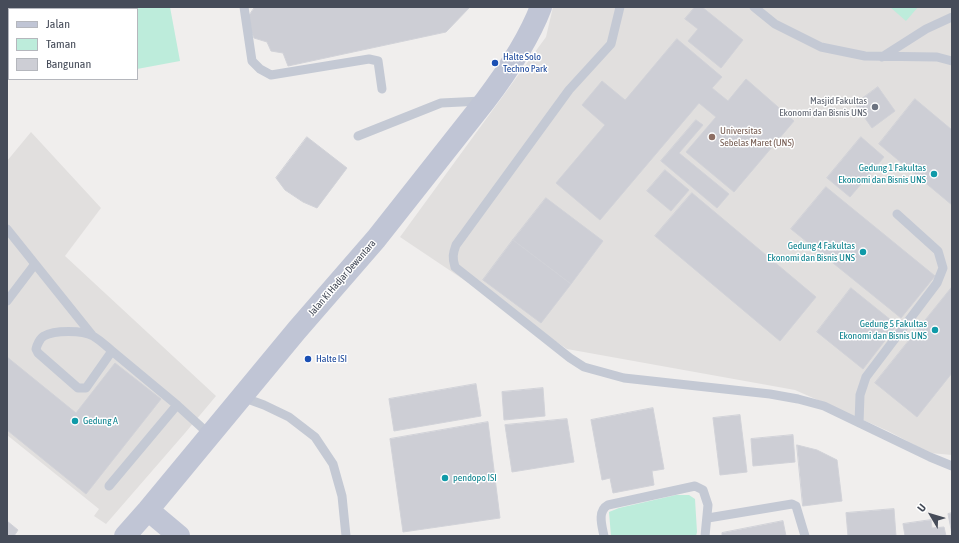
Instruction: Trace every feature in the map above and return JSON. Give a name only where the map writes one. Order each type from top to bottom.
[{"type":"main road","name":"Jalan Ki Hadjar Dewantara","points":[[124,536],[148,510],[297,330],[376,239],[485,101],[503,78],[534,26],[540,7]]},
{"type":"main road","points":[[148,510],[179,536]]},
{"type":"lane","points":[[244,7],[252,61],[260,69],[271,74],[370,59],[378,61],[382,89]]},
{"type":"lane","points":[[620,7],[611,44],[569,90],[456,245],[453,252],[455,267],[570,358],[584,367],[624,378],[770,394],[798,399],[824,406],[952,466]]},
{"type":"lane","points":[[754,7],[775,24],[821,47],[865,56],[937,57],[952,61]]},
{"type":"lane","points":[[882,56],[926,29],[952,17]]},
{"type":"lane","points":[[358,136],[440,103],[485,101]]},
{"type":"lane","points":[[859,423],[860,395],[866,377],[936,283],[943,268],[938,251],[897,214]]},
{"type":"lane","points":[[7,229],[92,335],[177,405],[210,435]]},
{"type":"lane","points":[[7,301],[35,264]]},
{"type":"lane","points":[[92,335],[78,331],[62,332],[44,336],[37,344],[36,349],[38,353],[78,388],[82,389],[86,388],[112,351]]},
{"type":"lane","points":[[242,397],[264,405],[289,417],[315,437],[333,464],[342,496],[346,536]]},
{"type":"lane","points":[[109,486],[177,405]]},
{"type":"lane","points":[[604,536],[601,512],[604,507],[691,486],[701,488],[705,494],[708,505],[708,518],[705,536]]},
{"type":"lane","points":[[708,518],[792,504],[796,506],[805,536]]},
{"type":"shaded area","name":"Universitas Sebelas Maret (UNS)","points":[[553,7],[952,7],[952,455],[930,453],[888,431],[795,390],[567,349],[400,237],[546,37]]},
{"type":"shaded area","points":[[31,132],[101,208],[65,256],[216,396],[106,524],[94,516],[99,509],[7,435],[7,161]]},
{"type":"green space","points":[[68,7],[117,7],[117,8]]},
{"type":"green space","points":[[170,7],[180,61],[138,69],[138,8],[121,8]]},
{"type":"green space","points":[[890,7],[918,7],[906,21]]},
{"type":"green space","points":[[676,495],[689,495],[695,499],[696,536],[611,536],[609,512],[619,508]]},
{"type":"building","points":[[255,7],[470,7],[446,32],[288,66],[283,53],[271,51],[267,42],[254,38],[248,24],[248,17]]},
{"type":"building","points":[[695,7],[702,7],[743,40],[721,68],[688,41],[698,29],[685,19]]},
{"type":"building","points":[[677,39],[722,77],[712,88],[728,101],[746,79],[794,121],[734,192],[686,152],[716,117],[699,103],[600,220],[556,183],[605,125],[582,105],[602,81],[625,100]]},
{"type":"building","name":"Masjid Fakultas Ekonomi dan Bisnis UNS","points":[[878,87],[895,111],[872,128],[855,104]]},
{"type":"building","name":"Gedung 1 Fakultas Ekonomi dan Bisnis UNS","points":[[915,99],[952,130],[952,205],[879,144]]},
{"type":"building","points":[[696,120],[703,125],[679,153],[729,194],[717,208],[661,161]]},
{"type":"building","points":[[307,137],[347,168],[317,208],[303,202],[285,190],[276,178]]},
{"type":"building","points":[[861,137],[884,157],[850,197],[827,178]]},
{"type":"building","points":[[665,170],[689,190],[671,211],[647,191]]},
{"type":"building","name":"Gedung 4 Fakultas Ekonomi dan Bisnis UNS","points":[[826,187],[935,276],[901,318],[791,229]]},
{"type":"building","points":[[692,193],[816,297],[780,341],[655,236]]},
{"type":"building","points":[[546,198],[603,241],[571,284],[513,240]]},
{"type":"building","points":[[513,240],[571,284],[541,323],[483,280]]},
{"type":"building","name":"Gedung 5 Fakultas Ekonomi dan Bisnis UNS","points":[[952,287],[952,373],[917,417],[875,383]]},
{"type":"building","points":[[851,288],[897,325],[863,369],[817,332]]},
{"type":"building","name":"Gedung A","points":[[7,357],[76,413],[115,363],[161,399],[86,494],[7,430]]},
{"type":"building","points":[[476,384],[481,416],[394,431],[389,399]]},
{"type":"building","points":[[543,388],[545,416],[504,420],[502,392]]},
{"type":"building","points":[[653,408],[664,469],[652,471],[654,485],[613,493],[610,478],[602,480],[591,420]]},
{"type":"building","points":[[740,415],[747,472],[720,475],[713,418]]},
{"type":"building","points":[[567,419],[574,462],[512,472],[505,425]]},
{"type":"building","name":"pendopo ISI","points":[[488,422],[500,518],[403,532],[390,439]]},
{"type":"building","points":[[793,435],[795,462],[753,466],[751,439]]},
{"type":"building","points":[[797,445],[817,450],[837,460],[842,501],[803,506]]},
{"type":"building","points":[[894,509],[896,536],[848,536],[846,513]]},
{"type":"building","points":[[952,513],[952,534],[948,514]]},
{"type":"building","points":[[931,520],[932,528],[944,527],[946,536],[905,536],[903,524]]},
{"type":"building","points":[[7,521],[18,530],[14,536],[7,536]]},
{"type":"building","points":[[783,521],[786,536],[722,536],[722,533]]},
{"type":"place","name":"Halte Solo Techno Park","points":[[495,63]]},
{"type":"place","name":"Masjid Fakultas Ekonomi dan Bisnis UNS","points":[[875,107]]},
{"type":"place","name":"Universitas Sebelas Maret (UNS)","points":[[712,137]]},
{"type":"place","name":"Gedung 1 Fakultas Ekonomi dan Bisnis UNS","points":[[934,174]]},
{"type":"place","name":"Gedung 4 Fakultas Ekonomi dan Bisnis UNS","points":[[863,252]]},
{"type":"place","name":"Gedung 5 Fakultas Ekonomi dan Bisnis UNS","points":[[935,330]]},
{"type":"place","name":"Halte ISI","points":[[308,359]]},
{"type":"place","name":"Gedung A","points":[[75,421]]},
{"type":"place","name":"pendopo ISI","points":[[445,478]]}]
